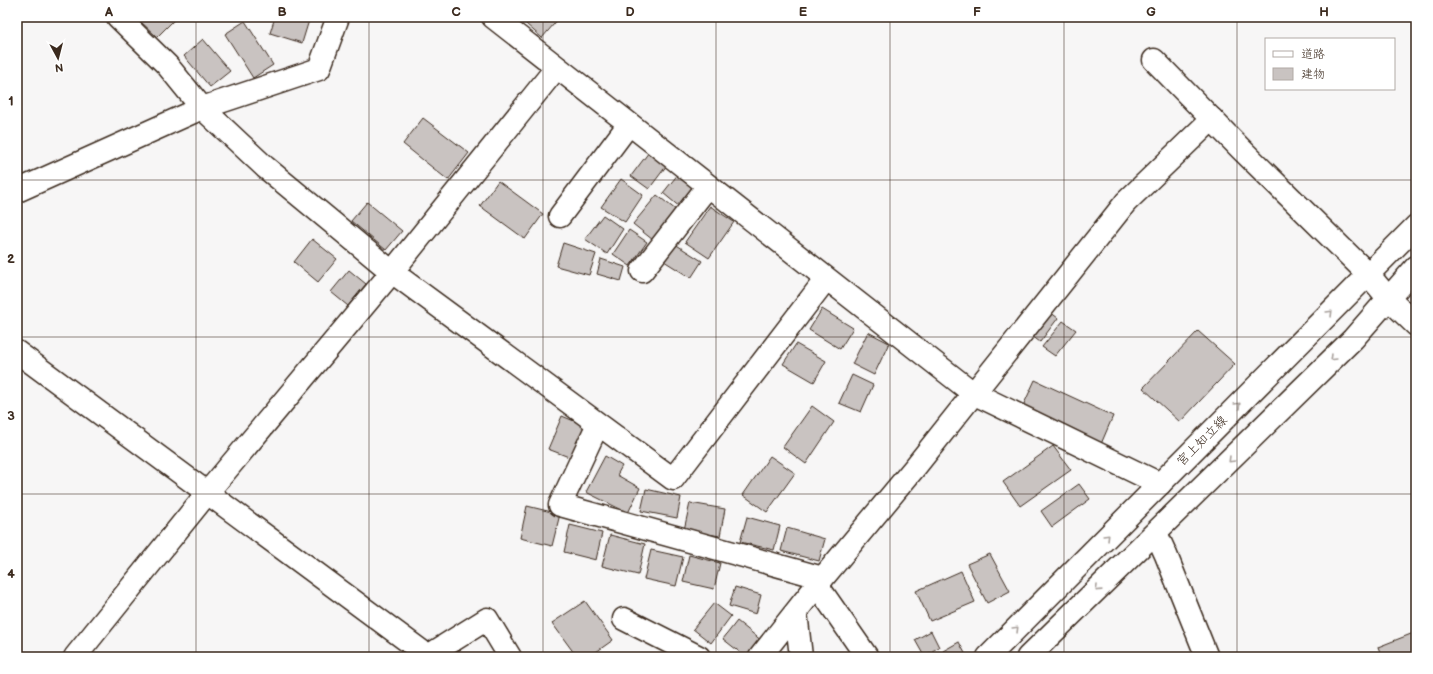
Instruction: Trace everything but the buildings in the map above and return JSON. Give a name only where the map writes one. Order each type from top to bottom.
[{"type":"street","points":[[118,17],[166,65],[202,108],[265,167],[392,272],[673,479],[826,279]]},
{"type":"street","points":[[17,191],[202,108],[319,69],[338,17]]},
{"type":"street","points":[[493,17],[973,393],[1160,484]]},
{"type":"street","points":[[1154,60],[1368,274],[1388,298],[1416,325]]},
{"type":"street","points":[[75,657],[208,492],[392,272],[557,67]]},
{"type":"street","points":[[760,657],[820,581],[916,466],[1126,202],[1212,119]]},
{"type":"street","points":[[560,216],[629,124]]},
{"type":"street","points":[[642,271],[708,186]]},
{"type":"street","name":"宮上知立線","points":[[988,657],[1416,226]]},
{"type":"street","points":[[1028,657],[1353,339],[1416,267]]},
{"type":"street","points":[[17,352],[428,656],[487,619],[510,657]]},
{"type":"street","points":[[598,424],[560,505],[820,581],[867,657]]},
{"type":"street","points":[[1156,533],[1207,657]]},
{"type":"street","points":[[796,612],[801,657]]},
{"type":"street","points":[[624,619],[699,657]]}]
